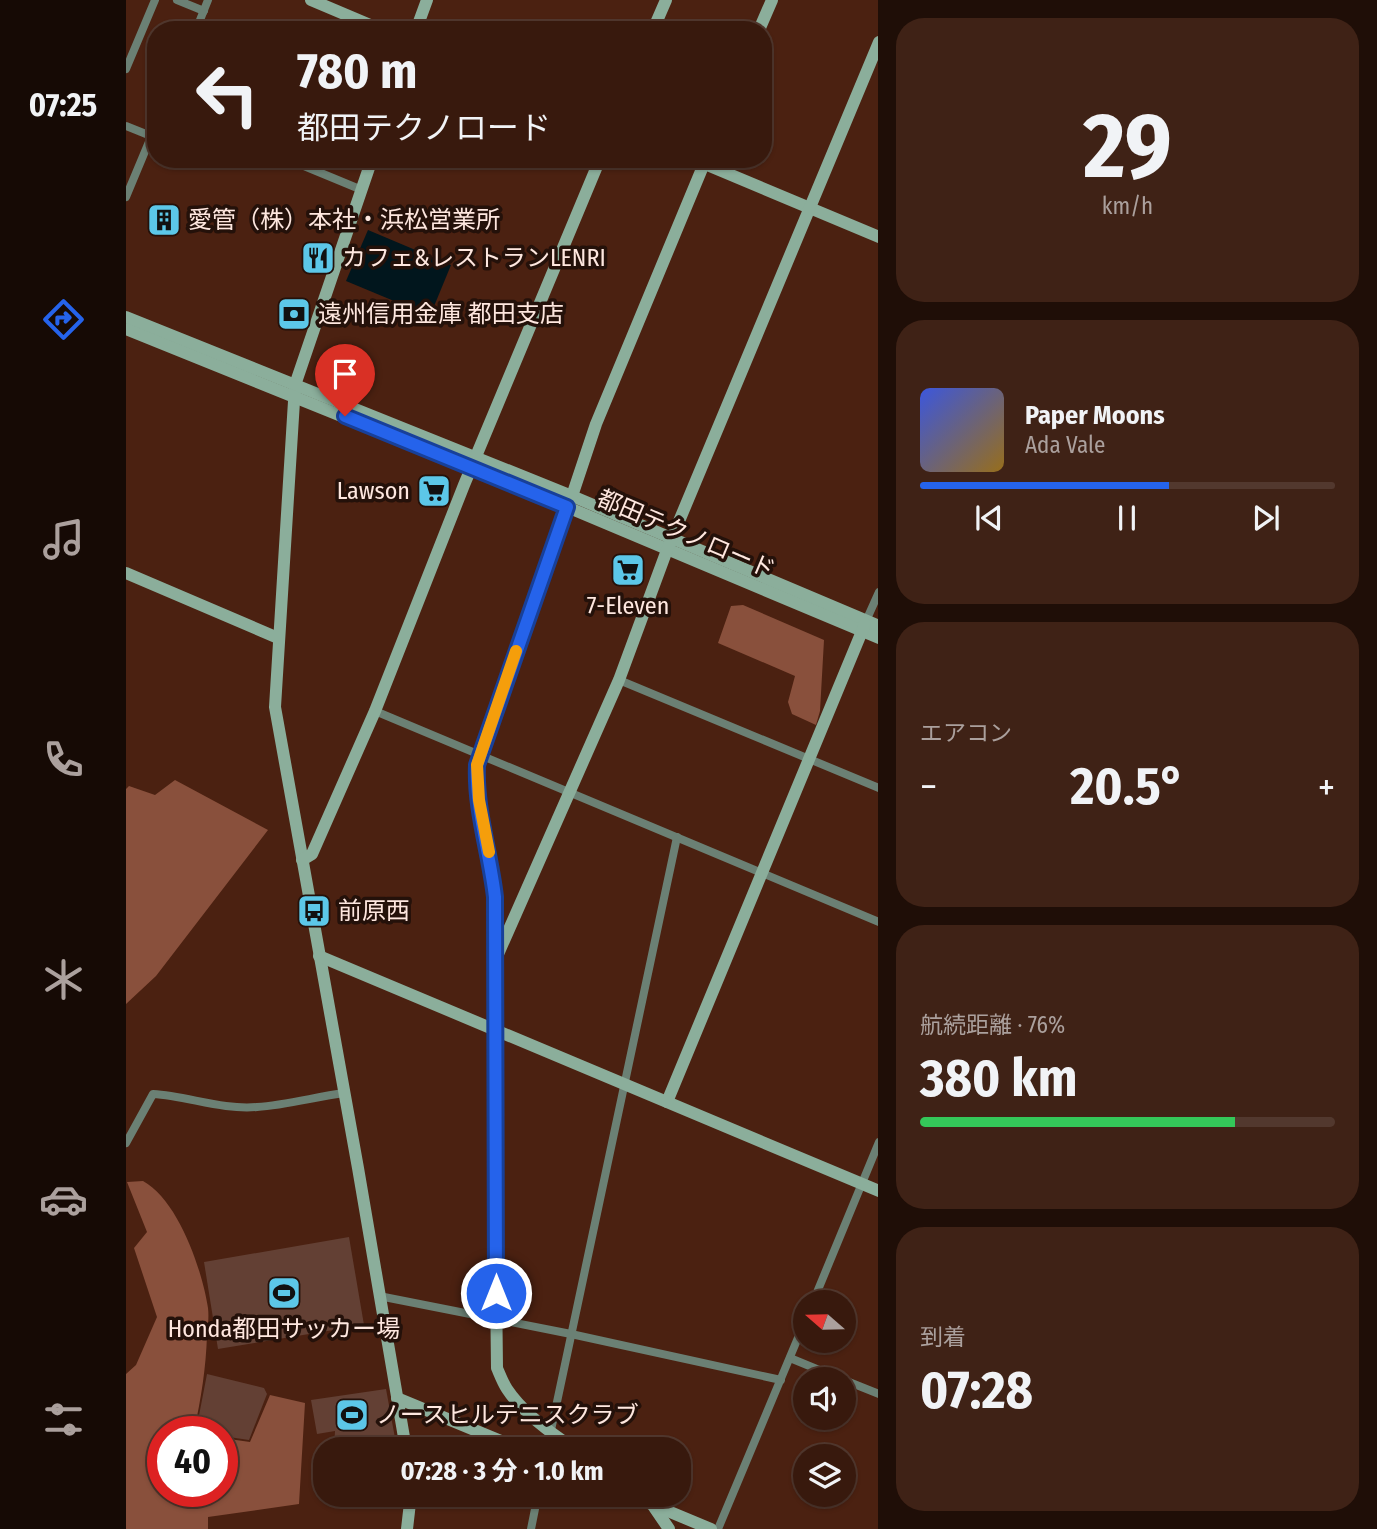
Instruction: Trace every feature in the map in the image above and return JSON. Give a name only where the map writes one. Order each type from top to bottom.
[{"type":"street","points":[[126,69],[155,0]]},
{"type":"street","points":[[177,0],[204,11]]},
{"type":"street","points":[[200,21],[208,0]]},
{"type":"street","points":[[311,0],[361,21]]},
{"type":"street","points":[[419,21],[427,0]]},
{"type":"street","points":[[657,21],[666,0]]},
{"type":"street","points":[[764,21],[772,0]]},
{"type":"street","points":[[495,961],[619,680],[670,544],[878,42]]},
{"type":"street","points":[[126,126],[147,134]]},
{"type":"street","points":[[126,197],[147,146]]},
{"type":"street","points":[[309,168],[362,190]]},
{"type":"street","points":[[370,168],[295,390],[275,707],[404,1437]]},
{"type":"street","points":[[302,859],[312,854],[374,711],[473,463],[596,168]]},
{"type":"street","points":[[557,1437],[507,1389],[497,1368],[495,897],[476,777],[480,755],[596,424],[698,168]]},
{"type":"street","points":[[717,168],[878,237]]},
{"type":"street","name":"都田テクノロード","points":[[126,317],[295,390],[869,626],[878,638]]},
{"type":"street","name":"都田テクノロード","points":[[126,329],[295,390]]},
{"type":"street","points":[[126,573],[278,638]]},
{"type":"street","points":[[667,1102],[809,759],[869,626],[878,592]]},
{"type":"street","points":[[619,680],[878,788]]},
{"type":"street","points":[[374,711],[878,922]]},
{"type":"street","points":[[549,1437],[677,837]]},
{"type":"street","points":[[319,957],[878,1191]]},
{"type":"street","points":[[126,1143],[153,1094],[188,1097],[209,1104],[257,1107],[344,1093]]},
{"type":"street","points":[[818,1290],[878,1142]]},
{"type":"street","points":[[379,1296],[781,1380]]},
{"type":"street","points":[[718,1529],[793,1351]]},
{"type":"street","points":[[790,1358],[811,1367]]},
{"type":"street","points":[[856,1385],[878,1394]]},
{"type":"street","points":[[397,1398],[491,1437]]},
{"type":"street","points":[[407,1529],[410,1507]]},
{"type":"street","points":[[531,1529],[535,1507]]},
{"type":"street","points":[[655,1507],[669,1529]]},
{"type":"street","points":[[656,1507],[711,1529]]},
{"type":"shaded area","points":[[743,605],[824,640],[820,711],[816,725],[792,714],[788,702],[795,676],[718,643],[731,606]]},
{"type":"shaded area","points":[[175,780],[268,830],[156,976],[126,1004],[126,789],[129,786],[155,795]]},
{"type":"shaded area","points":[[143,1181],[156,1190],[167,1203],[194,1256],[208,1311],[204,1371],[197,1416],[147,1416],[147,1507],[238,1507],[238,1440],[250,1442],[270,1395],[305,1403],[299,1504],[208,1517],[208,1529],[126,1529],[126,1374],[136,1365],[157,1317],[134,1248],[147,1232],[127,1182]]},
{"type":"shaded area","name":"Honda都田サッカー場","points":[[349,1237],[364,1325],[218,1349],[204,1262]]},
{"type":"shaded area","points":[[207,1374],[264,1388],[267,1394],[249,1440],[238,1438],[238,1416],[199,1416]]},
{"type":"shaded area","name":"ノースヒルテニスクラブ","points":[[386,1389],[395,1437],[335,1437],[335,1431],[317,1434],[311,1400]]},
{"type":"water","points":[[368,230],[451,265],[430,316],[346,281]]},
{"type":"slow traffic","points":[[489,852],[479,800],[477,765],[516,651]]},
{"type":"place","name":"愛管（株）本社・浜松営業所","points":[[164,220]]},
{"type":"place","name":"カフェ&レストランLENRI","points":[[318,258]]},
{"type":"place","name":"遠州信用金庫 都田支店","points":[[294,314]]},
{"type":"place","name":"Lawson","points":[[434,491]]},
{"type":"place","name":"7-Eleven","points":[[628,570]]},
{"type":"place","name":"前原西","points":[[314,911]]},
{"type":"place","name":"Honda都田サッカー場","points":[[284,1293]]},
{"type":"place","name":"ノースヒルテニスクラブ","points":[[352,1415]]},
{"type":"route","points":[[345,416],[567,507],[477,765],[479,800],[495,897],[496,1293]]}]
